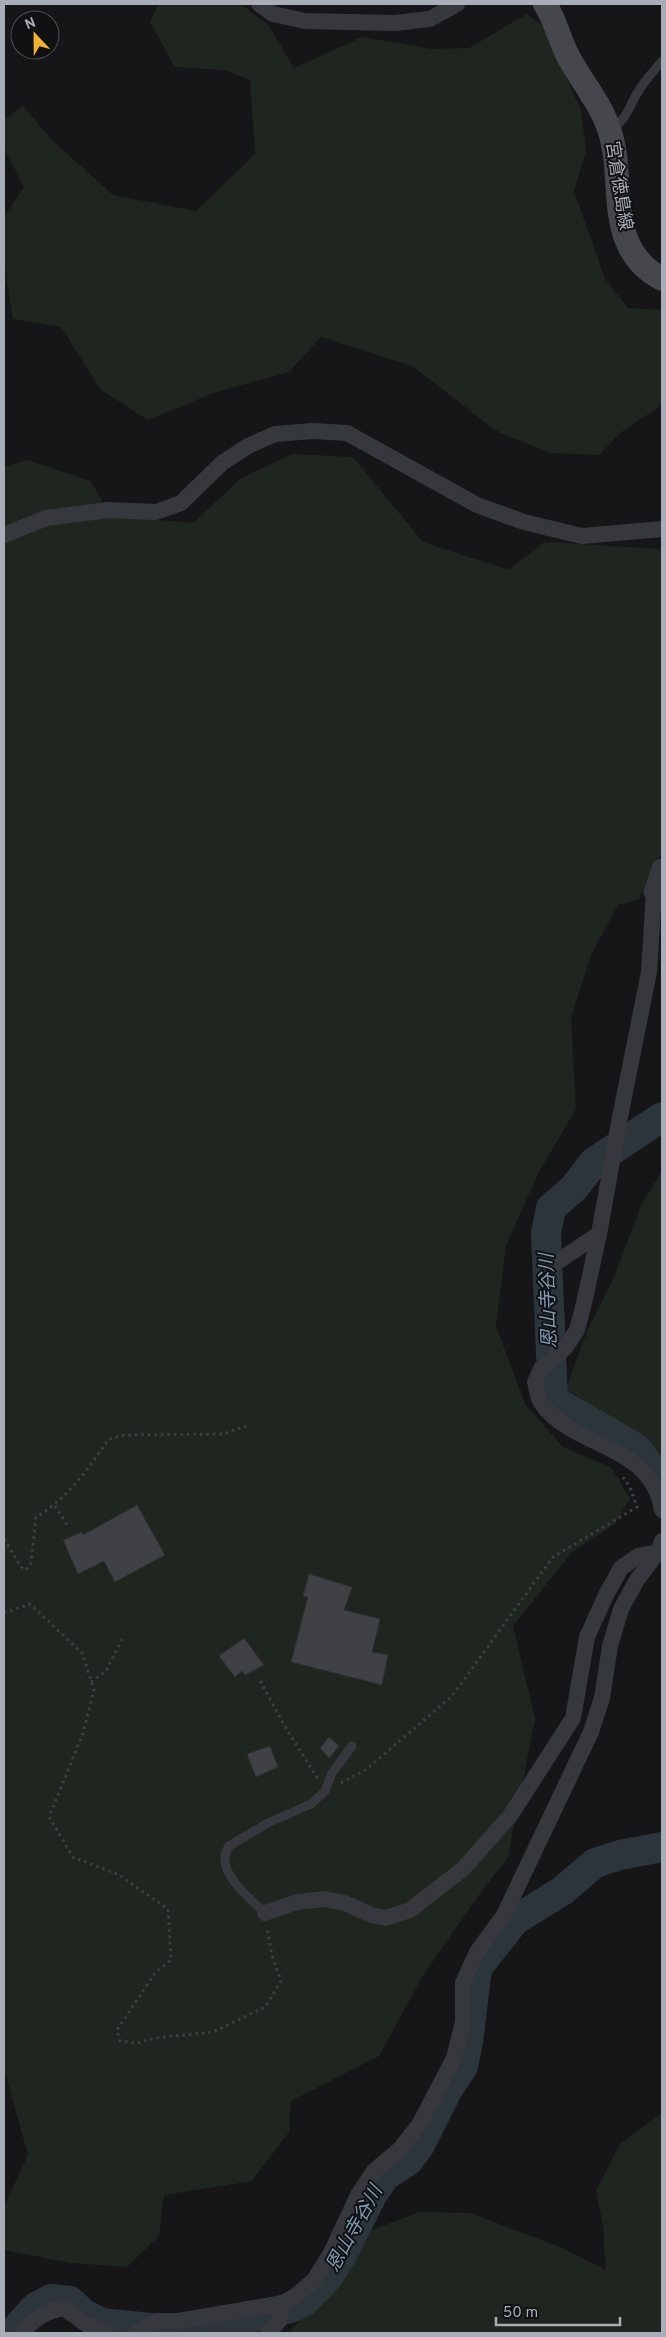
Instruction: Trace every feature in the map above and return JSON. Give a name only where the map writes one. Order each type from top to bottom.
[{"type":"main road","name":"宮倉徳島線","points":[[545,4],[568,56],[599,106],[609,129],[614,149],[619,211],[623,229],[634,257],[649,272],[662,279]]},
{"type":"street","points":[[259,4],[273,14],[305,21],[395,23],[430,19],[457,4]]},
{"type":"street","points":[[4,535],[46,518],[108,510],[156,512],[181,503],[222,463],[248,446],[275,434],[313,431],[347,433],[477,505],[524,522],[582,536],[662,529]]},
{"type":"street","points":[[662,869],[654,892],[649,972],[620,1117],[600,1234],[577,1330],[565,1348],[541,1369],[535,1382],[540,1402],[560,1423],[628,1457],[650,1480],[662,1510]]},
{"type":"street","points":[[557,1262],[600,1234]]},
{"type":"street","points":[[264,1913],[298,1902],[324,1899],[344,1903],[386,1918],[410,1910],[463,1869],[510,1816],[573,1718],[587,1637],[606,1595],[621,1568],[638,1556],[660,1546]]},
{"type":"street","points":[[136,2333],[158,2321],[179,2321],[283,2304],[314,2280],[331,2253],[358,2196],[374,2171],[399,2150],[419,2126],[454,2058],[463,2022],[464,1983],[478,1952],[504,1915],[591,1732],[602,1698],[610,1646],[621,1609],[637,1580],[660,1546]]},
{"type":"street","points":[[268,2333],[279,2321],[283,2304]]},
{"type":"street","points":[[22,2333],[34,2319],[50,2310],[64,2308],[86,2324],[106,2333]]},
{"type":"lane","points":[[609,129],[617,126],[631,108],[637,93],[662,60]]},
{"type":"lane","points":[[264,1913],[247,1898],[228,1870],[224,1858],[229,1846],[268,1823],[311,1804],[325,1791],[332,1773],[352,1746]]},
{"type":"path","points":[[4,1538],[21,1568],[26,1570],[31,1562],[36,1517],[55,1506],[81,1479],[109,1439],[124,1435],[223,1434],[247,1426]]},
{"type":"path","points":[[260,1681],[287,1730],[325,1791],[367,1768],[452,1696],[553,1558],[637,1507],[630,1487],[619,1472]]},
{"type":"path","points":[[55,1506],[68,1526]]},
{"type":"path","points":[[4,1613],[30,1604],[82,1653],[94,1690],[83,1733],[49,1817],[73,1857],[119,1875],[168,1909],[171,1960],[155,1973],[117,2030],[120,2041],[137,2043],[156,2038],[213,2032],[265,2008],[280,1981],[272,1956],[264,1913]]},
{"type":"path","points":[[92,1682],[106,1671],[122,1639]]},
{"type":"shaded area","points":[[159,4],[241,4],[269,26],[294,68],[362,37],[432,49],[469,48],[527,14],[543,26],[581,110],[586,151],[574,191],[605,279],[628,308],[662,310],[662,405],[620,433],[599,455],[549,453],[495,430],[412,366],[321,337],[289,372],[216,392],[148,420],[101,390],[61,327],[13,319],[4,262],[4,217],[24,187],[4,148],[4,120],[23,106],[53,141],[113,195],[196,211],[255,154],[250,80],[224,70],[175,67],[150,22]]},
{"type":"shaded area","points":[[292,454],[353,457],[423,542],[509,570],[544,542],[662,549],[662,852],[638,900],[618,905],[591,955],[571,1018],[576,1109],[540,1170],[506,1245],[496,1326],[525,1404],[563,1447],[612,1468],[630,1499],[615,1524],[572,1552],[513,1626],[535,1719],[508,1857],[424,1974],[379,2056],[291,2101],[289,2132],[252,2181],[164,2195],[159,2236],[127,2267],[71,2263],[4,2250],[4,2206],[28,2155],[4,2069],[4,467],[28,460],[91,481],[110,516],[193,523],[240,479]]},
{"type":"shaded area","points":[[662,1171],[662,1460],[605,1414],[566,1389],[588,1329],[615,1275],[641,1205]]},
{"type":"shaded area","points":[[662,2113],[662,2333],[291,2333],[292,2328],[338,2286],[361,2234],[420,2212],[471,2213],[562,2248],[606,2270],[603,2226],[596,2191],[620,2144]]},
{"type":"building","points":[[137,1505],[165,1555],[115,1582],[104,1561],[78,1574],[63,1540],[82,1532],[83,1535]]},
{"type":"building","points":[[309,1574],[352,1587],[344,1610],[380,1619],[372,1652],[388,1655],[382,1685],[291,1662],[308,1597],[303,1596]]},
{"type":"building","points":[[244,1638],[264,1665],[245,1675],[242,1671],[235,1677],[219,1656]]},
{"type":"building","points":[[329,1737],[339,1746],[329,1758],[320,1748]]},
{"type":"building","points":[[270,1746],[278,1767],[256,1777],[247,1754]]},
{"type":"waterway","name":"恩山寺谷川","points":[[662,1117],[594,1162],[574,1188],[551,1208],[546,1233],[553,1400],[636,1448],[662,1483]]},
{"type":"waterway","name":"恩山寺谷川","points":[[12,2333],[36,2307],[51,2299],[70,2301],[84,2314],[102,2323],[169,2330],[261,2316],[293,2307],[305,2301],[327,2278],[341,2257],[372,2195],[385,2176],[408,2161],[420,2145],[448,2089],[463,2066],[468,2042],[477,1968],[515,1920],[562,1891],[595,1863],[620,1855],[662,1847]]}]
